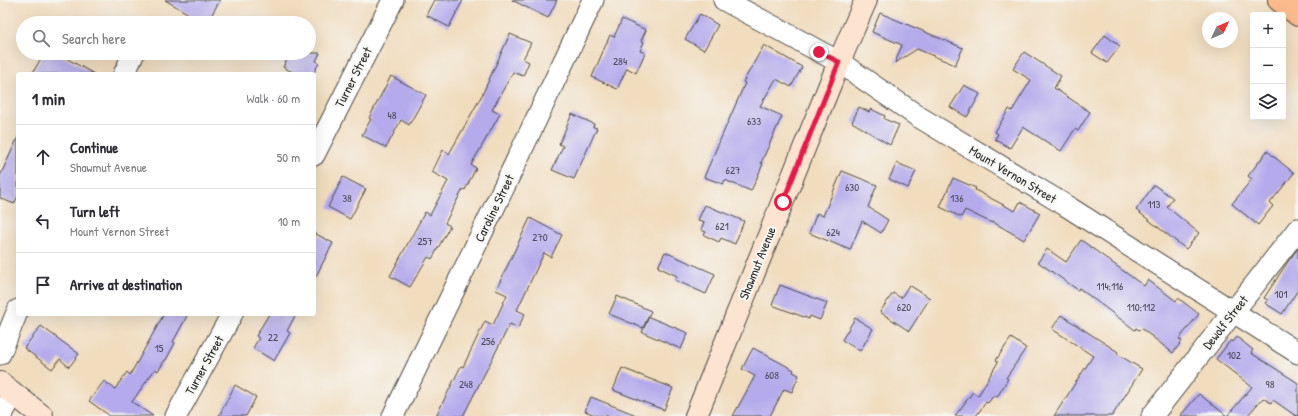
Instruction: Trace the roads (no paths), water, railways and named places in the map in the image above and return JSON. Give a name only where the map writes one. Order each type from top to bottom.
[{"type":"highway","points":[[1279,0],[1298,15]]},
{"type":"main road","name":"Shawmut Avenue","points":[[696,416],[839,62],[866,0]]},
{"type":"main road","points":[[7,389],[42,416]]},
{"type":"street","name":"Turner Street","points":[[316,151],[393,0]]},
{"type":"street","name":"Caroline Street","points":[[393,416],[494,210],[593,0]]},
{"type":"street","name":"Mount Vernon Street","points":[[724,0],[839,62],[919,118],[1065,205],[1298,353]]},
{"type":"street","points":[[125,72],[131,60]]},
{"type":"street","name":"Dewolf Street","points":[[1152,416],[1298,229]]},
{"type":"street","points":[[0,354],[16,315]]},
{"type":"street","name":"Turner Street","points":[[176,416],[231,316]]},
{"type":"street","points":[[1,416],[7,389]]}]
